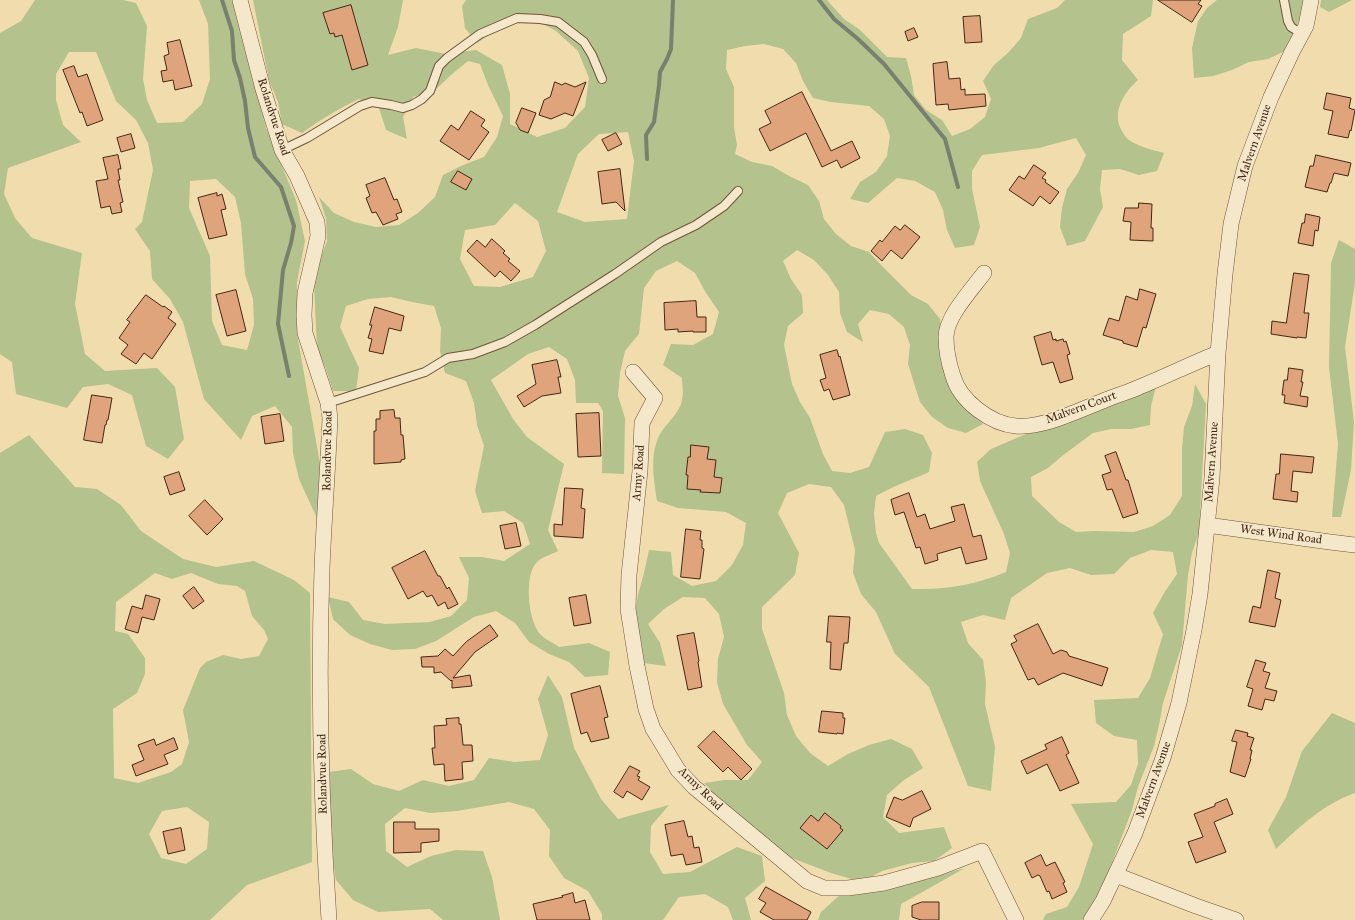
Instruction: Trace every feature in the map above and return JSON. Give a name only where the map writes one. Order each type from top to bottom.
[{"type":"street","name":"Rolandvue Road","points":[[240,0],[264,95],[282,150],[297,176],[317,222],[318,236],[305,293],[304,315],[305,333],[328,403],[330,418],[322,570],[321,631],[324,826],[329,920]]},
{"type":"street","name":"Malvern Avenue","points":[[1091,920],[1103,901],[1116,875],[1153,787],[1171,734],[1179,703],[1198,609],[1212,478],[1218,353],[1231,224],[1245,166],[1271,97],[1306,26],[1311,0]]},
{"type":"street","name":"Malvern Court","points":[[984,274],[962,301],[951,319],[946,336],[948,359],[954,379],[964,398],[975,408],[1002,423],[1016,426],[1036,424],[1062,417],[1137,388],[1218,353]]},
{"type":"street","name":"Army Road","points":[[633,372],[655,398],[642,424],[639,479],[629,575],[628,609],[637,666],[646,709],[658,738],[678,770],[694,787],[788,866],[807,880],[824,888],[848,888],[884,883],[938,868],[982,850],[1016,920]]},
{"type":"street","name":"West Wind Road","points":[[1207,525],[1355,544]]},
{"type":"street","points":[[1116,875],[1236,920]]},
{"type":"lane","points":[[1284,0],[1291,28],[1302,34]]},
{"type":"lane","points":[[282,150],[307,138],[360,106],[372,102],[403,108],[412,105],[422,99],[430,91],[438,66],[447,58],[480,34],[517,18],[540,19],[558,22],[584,42],[592,55],[602,79]]},
{"type":"lane","points":[[328,403],[425,372],[448,358],[473,354],[505,342],[535,325],[615,274],[661,242],[696,225],[724,206],[738,191]]},
{"type":"green space","points":[[35,0],[123,0],[136,3],[147,26],[143,79],[147,100],[157,123],[183,122],[202,104],[210,79],[208,24],[199,0],[233,0],[266,128],[296,200],[305,241],[297,282],[297,334],[322,475],[321,527],[299,479],[293,453],[292,427],[275,406],[252,416],[241,440],[204,399],[183,322],[170,299],[152,279],[150,251],[135,229],[142,222],[153,170],[148,143],[136,120],[116,101],[96,52],[69,52],[56,74],[56,100],[63,125],[81,142],[8,168],[4,194],[15,218],[32,238],[82,253],[75,304],[85,354],[105,371],[157,368],[175,387],[184,439],[168,459],[146,446],[132,395],[108,384],[83,387],[67,408],[16,394],[12,362],[0,354],[0,33],[21,21]],"holes":[[[216,179],[235,197],[241,223],[245,274],[253,299],[254,325],[247,350],[222,345],[212,321],[210,256],[189,208],[190,181]]]},
{"type":"green space","points":[[253,0],[403,0],[398,27],[388,55],[416,48],[446,54],[476,50],[502,65],[510,94],[510,124],[537,137],[565,128],[585,107],[589,78],[578,51],[556,31],[530,17],[502,26],[477,43],[465,28],[462,6],[466,0],[827,0],[844,19],[859,29],[887,57],[906,58],[914,95],[926,110],[942,120],[952,136],[970,129],[985,117],[991,99],[983,81],[994,65],[1009,52],[1021,38],[1028,19],[1057,8],[1065,0],[1153,0],[1151,16],[1123,34],[1122,60],[1138,80],[1128,90],[1124,97],[1118,117],[1122,131],[1128,139],[1142,146],[1164,153],[1157,171],[1139,175],[1120,169],[1102,170],[1100,189],[1103,207],[1085,241],[1067,246],[1060,227],[1062,208],[1067,189],[1078,173],[1086,155],[1076,138],[1039,148],[982,155],[972,171],[972,189],[980,227],[974,245],[955,248],[947,230],[943,210],[935,192],[915,181],[897,178],[868,203],[850,199],[860,182],[876,172],[887,156],[890,136],[884,119],[869,106],[831,102],[813,98],[803,81],[796,63],[783,49],[764,44],[727,50],[726,69],[734,87],[734,127],[737,145],[735,154],[752,162],[772,166],[808,185],[819,201],[824,219],[836,234],[851,246],[869,252],[911,295],[928,304],[940,319],[942,337],[970,412],[983,424],[966,433],[948,428],[932,417],[920,402],[908,364],[910,345],[904,327],[889,314],[870,310],[858,324],[863,342],[847,332],[840,313],[839,292],[828,275],[814,260],[797,250],[783,261],[791,279],[802,295],[803,313],[788,326],[784,345],[792,384],[800,402],[810,418],[823,454],[832,471],[850,473],[869,467],[885,432],[905,429],[923,435],[932,453],[929,472],[895,486],[876,496],[874,514],[876,533],[879,543],[912,589],[937,589],[960,586],[1006,572],[1010,553],[1004,534],[980,481],[977,462],[991,449],[1026,434],[1156,387],[1151,406],[1150,425],[1131,429],[1111,429],[1093,433],[1048,468],[1031,477],[1032,496],[1059,522],[1076,532],[1134,532],[1153,526],[1170,515],[1182,496],[1182,449],[1184,427],[1192,406],[1195,384],[1206,404],[1199,532],[1192,553],[1188,575],[1182,645],[1163,703],[1154,746],[1138,787],[1132,810],[1108,873],[1089,913],[1082,920],[1043,920],[1046,914],[1067,907],[1079,887],[1093,844],[1071,804],[1116,802],[1131,785],[1138,764],[1137,740],[1114,736],[1096,723],[1094,700],[1138,698],[1150,678],[1163,634],[1153,613],[1177,574],[1173,552],[1151,550],[1130,558],[1114,574],[1091,575],[1070,568],[1047,573],[1011,598],[1005,620],[983,615],[961,622],[968,643],[983,660],[986,682],[985,704],[995,747],[991,791],[968,786],[929,687],[895,654],[876,612],[861,594],[853,573],[855,550],[844,505],[831,487],[809,484],[787,493],[778,513],[799,553],[795,575],[762,607],[762,629],[784,693],[787,715],[796,736],[810,753],[828,766],[848,754],[869,745],[891,739],[912,749],[923,768],[904,780],[887,795],[883,817],[899,833],[944,827],[952,848],[934,861],[912,863],[882,871],[862,882],[831,873],[789,857],[719,800],[704,783],[725,780],[748,780],[762,762],[747,745],[723,704],[717,682],[718,659],[724,637],[719,614],[705,598],[683,597],[664,609],[648,624],[660,643],[666,666],[643,663],[634,618],[649,550],[671,552],[673,575],[692,586],[716,581],[732,565],[743,545],[746,523],[726,512],[678,508],[657,501],[653,467],[654,450],[660,434],[679,409],[683,395],[682,378],[663,365],[671,344],[693,345],[713,334],[719,312],[695,273],[677,261],[656,271],[644,288],[639,334],[625,351],[620,373],[618,396],[625,418],[624,474],[602,473],[603,411],[598,403],[576,403],[575,380],[567,359],[549,347],[528,354],[491,380],[513,419],[527,437],[564,464],[548,530],[558,551],[538,561],[533,567],[530,576],[529,598],[533,620],[541,635],[559,647],[589,643],[610,652],[608,675],[585,677],[569,662],[549,654],[529,642],[515,623],[496,611],[474,617],[436,641],[415,649],[392,650],[370,644],[350,635],[333,619],[328,597],[349,602],[363,620],[385,624],[430,622],[451,616],[467,600],[469,578],[459,557],[482,557],[504,561],[530,544],[523,523],[504,511],[482,513],[475,491],[484,446],[477,425],[474,403],[466,381],[445,373],[440,351],[441,328],[434,306],[391,297],[368,299],[346,306],[340,327],[359,368],[356,391],[333,391],[317,348],[314,285],[319,262],[327,241],[326,218],[319,197],[334,213],[354,222],[376,227],[399,225],[418,213],[435,197],[443,175],[484,157],[497,137],[503,116],[480,64],[468,61],[435,90],[413,97],[403,117],[407,139],[386,130],[379,108],[359,99],[329,115],[302,133],[282,124],[278,102],[269,80]],"holes":[[[628,132],[634,161],[627,219],[585,222],[557,212],[578,154],[599,134]],[[515,203],[538,221],[546,251],[533,277],[500,287],[474,286],[460,259],[465,230],[495,225]]]},
{"type":"green space","points":[[1217,0],[1306,0],[1301,16],[1285,51],[1268,59],[1249,62],[1232,70],[1213,76],[1194,78],[1192,48],[1198,21],[1207,8]]},
{"type":"green space","points":[[1321,0],[1352,0],[1329,12],[1320,7]]},
{"type":"green space","points":[[1339,240],[1355,249],[1355,283],[1345,347],[1354,422],[1351,470],[1341,517],[1332,517],[1338,444],[1329,367],[1331,263]]},
{"type":"green space","points":[[29,435],[75,487],[97,489],[121,505],[141,531],[183,559],[216,567],[254,561],[294,580],[310,593],[312,862],[247,885],[210,920],[0,920],[0,453]],"holes":[[[155,573],[172,579],[191,573],[218,584],[237,586],[245,591],[252,616],[264,630],[268,639],[259,656],[241,659],[223,655],[206,662],[200,668],[183,710],[189,742],[182,764],[171,772],[138,783],[114,778],[113,709],[137,693],[145,674],[145,658],[128,634],[115,631],[116,602]],[[187,807],[209,822],[207,849],[186,864],[161,858],[149,834],[162,811]]]},
{"type":"green space","points":[[548,675],[562,697],[574,748],[601,799],[618,819],[669,805],[651,826],[650,852],[663,874],[690,872],[737,847],[762,856],[765,881],[745,898],[751,920],[733,920],[728,907],[705,894],[679,897],[663,920],[602,920],[602,914],[588,891],[564,878],[549,856],[550,830],[534,809],[509,802],[457,811],[430,813],[405,808],[385,824],[386,851],[407,867],[431,856],[456,850],[483,851],[492,877],[500,920],[443,920],[430,909],[378,912],[353,900],[336,880],[327,828],[329,772],[351,769],[373,784],[399,791],[423,780],[449,786],[474,780],[489,758],[514,762],[540,760],[548,735],[538,699]]},
{"type":"green space","points":[[1332,713],[1355,723],[1355,793],[1333,803],[1313,816],[1276,849],[1268,830],[1286,797],[1302,751]]},
{"type":"green space","points":[[965,868],[901,904],[899,920],[818,920],[821,912],[841,894],[888,890]]},
{"type":"building","points":[[1158,0],[1201,0],[1198,4],[1202,6],[1192,22]]},
{"type":"building","points":[[351,5],[368,65],[352,70],[342,35],[335,37],[334,33],[330,34],[323,13]]},
{"type":"building","points":[[980,16],[982,42],[965,43],[963,17]]},
{"type":"building","points":[[914,28],[918,37],[908,41],[905,32]]},
{"type":"building","points":[[180,40],[192,86],[175,90],[173,80],[163,82],[161,71],[167,70],[164,56],[169,54],[167,43]]},
{"type":"building","points":[[947,62],[949,79],[960,78],[961,90],[965,89],[965,95],[985,94],[986,106],[949,110],[948,104],[936,105],[933,64]]},
{"type":"building","points":[[74,66],[78,77],[87,74],[103,120],[87,126],[82,112],[80,113],[63,70]]},
{"type":"building","points":[[555,82],[562,85],[565,83],[575,87],[586,82],[573,116],[565,113],[551,119],[539,115],[544,100],[550,97]]},
{"type":"building","points":[[802,92],[831,151],[852,141],[860,158],[841,168],[837,160],[822,167],[806,133],[770,151],[759,129],[771,123],[765,111]]},
{"type":"building","points":[[1327,93],[1351,98],[1349,108],[1355,110],[1351,131],[1350,130],[1348,138],[1328,134],[1333,111],[1324,109]]},
{"type":"building","points":[[522,108],[536,113],[528,133],[520,130],[516,123]]},
{"type":"building","points":[[471,111],[485,120],[481,126],[489,132],[469,160],[440,141],[451,125],[458,130]]},
{"type":"building","points":[[616,133],[622,144],[608,151],[602,140]]},
{"type":"building","points":[[131,134],[135,148],[121,152],[117,138]]},
{"type":"building","points":[[118,155],[121,169],[118,169],[120,180],[118,180],[123,202],[120,203],[122,212],[112,214],[110,206],[101,208],[96,181],[108,179],[103,158]]},
{"type":"building","points":[[1316,155],[1351,163],[1348,176],[1334,173],[1327,192],[1305,187],[1310,166],[1313,166]]},
{"type":"building","points":[[1034,165],[1046,173],[1042,178],[1046,180],[1045,182],[1059,192],[1050,204],[1040,196],[1033,206],[1009,190],[1019,176],[1024,179]]},
{"type":"building","points":[[620,169],[625,211],[616,202],[602,204],[598,172]]},
{"type":"building","points":[[458,171],[472,179],[466,190],[451,182]]},
{"type":"building","points":[[385,178],[394,200],[397,199],[402,212],[396,214],[398,219],[383,225],[376,212],[372,213],[366,198],[370,196],[366,185]]},
{"type":"building","points":[[217,193],[217,196],[222,194],[226,209],[221,210],[227,235],[209,239],[198,198]]},
{"type":"building","points":[[1139,203],[1152,204],[1151,228],[1153,228],[1153,241],[1130,240],[1131,222],[1123,221],[1125,208],[1138,208]]},
{"type":"building","points":[[1306,214],[1320,217],[1318,231],[1315,230],[1313,246],[1298,243],[1302,223],[1304,223]]},
{"type":"building","points":[[905,225],[920,237],[902,259],[891,250],[882,261],[871,251],[880,240],[882,242],[895,226],[900,230]]},
{"type":"building","points":[[492,239],[505,251],[503,253],[510,259],[508,261],[520,271],[511,281],[500,271],[495,277],[467,251],[477,240],[485,247]]},
{"type":"building","points":[[1294,273],[1309,275],[1304,313],[1309,313],[1306,338],[1271,334],[1272,321],[1286,323]]},
{"type":"building","points":[[1140,289],[1156,294],[1146,328],[1143,327],[1137,347],[1103,335],[1109,318],[1119,321],[1126,296],[1137,300]]},
{"type":"building","points":[[236,290],[246,331],[227,336],[216,295]]},
{"type":"building","points":[[146,295],[172,312],[168,318],[176,324],[152,359],[144,353],[136,364],[121,354],[128,345],[119,338],[130,322],[127,320]]},
{"type":"building","points":[[696,301],[697,317],[706,317],[706,332],[678,332],[678,329],[665,330],[664,303]]},
{"type":"building","points":[[375,307],[404,316],[401,331],[389,328],[383,354],[369,351],[372,339],[368,338]]},
{"type":"building","points":[[1051,332],[1053,340],[1056,339],[1056,341],[1063,339],[1064,342],[1066,341],[1070,354],[1067,355],[1073,379],[1060,383],[1053,362],[1042,365],[1034,337]]},
{"type":"building","points":[[837,350],[839,357],[840,356],[850,395],[833,400],[829,389],[824,391],[820,380],[826,378],[820,355]]},
{"type":"building","points":[[557,360],[561,377],[558,377],[561,393],[542,396],[524,407],[517,396],[536,384],[532,365]]},
{"type":"building","points":[[1289,368],[1303,370],[1301,382],[1303,382],[1300,396],[1308,397],[1307,407],[1284,403],[1285,395],[1282,395],[1284,380],[1287,380]]},
{"type":"building","points":[[92,395],[112,398],[102,443],[84,440]]},
{"type":"building","points":[[394,410],[395,418],[400,418],[405,459],[401,460],[401,462],[374,464],[374,431],[376,431],[376,419],[380,419],[380,411]]},
{"type":"building","points":[[599,413],[601,456],[578,457],[576,414]]},
{"type":"building","points":[[280,414],[284,441],[265,444],[261,417]]},
{"type":"building","points":[[691,445],[709,447],[707,459],[716,460],[714,477],[722,478],[720,493],[700,492],[701,490],[687,489],[688,475],[686,475]]},
{"type":"building","points":[[1116,452],[1126,480],[1128,480],[1138,513],[1123,518],[1112,489],[1107,490],[1102,475],[1111,472],[1105,456]]},
{"type":"building","points":[[1281,454],[1314,457],[1312,473],[1293,471],[1291,491],[1298,492],[1297,502],[1273,499],[1276,474],[1279,474]]},
{"type":"building","points":[[179,472],[185,490],[170,495],[164,477]]},
{"type":"building","points":[[565,488],[583,489],[581,508],[585,509],[583,538],[554,536],[554,524],[562,525]]},
{"type":"building","points":[[909,493],[917,517],[925,514],[930,529],[955,521],[951,507],[964,504],[973,537],[981,535],[987,559],[966,564],[961,547],[937,554],[938,560],[925,564],[920,547],[916,548],[904,512],[895,515],[891,500]]},
{"type":"building","points":[[205,500],[223,519],[207,535],[189,516]]},
{"type":"building","points":[[516,523],[521,546],[505,549],[500,526]]},
{"type":"building","points":[[686,529],[701,531],[700,540],[702,540],[702,548],[704,549],[700,579],[681,577]]},
{"type":"building","points":[[425,551],[438,576],[440,576],[447,589],[449,587],[458,604],[448,609],[445,602],[438,606],[432,595],[427,597],[423,591],[408,599],[392,568]]},
{"type":"building","points":[[1268,570],[1280,573],[1275,598],[1281,600],[1275,627],[1249,622],[1253,606],[1260,608]]},
{"type":"building","points":[[194,587],[204,601],[193,609],[183,596]]},
{"type":"building","points":[[146,595],[160,599],[154,620],[142,617],[138,633],[125,629],[132,606],[142,609]]},
{"type":"building","points":[[586,595],[591,623],[574,626],[569,598]]},
{"type":"building","points":[[829,616],[850,617],[848,643],[844,643],[841,670],[830,669],[831,642],[827,642]]},
{"type":"building","points":[[1038,624],[1053,654],[1061,650],[1067,652],[1069,656],[1108,668],[1102,686],[1063,673],[1038,685],[1034,678],[1028,680],[1011,644],[1017,641],[1014,636]]},
{"type":"building","points":[[490,625],[498,636],[475,652],[453,678],[470,675],[472,686],[452,688],[452,680],[451,681],[441,672],[434,673],[434,667],[422,667],[421,657],[438,656],[445,649],[453,656],[466,642]]},
{"type":"building","points":[[694,633],[702,687],[688,690],[677,636]]},
{"type":"building","points":[[1256,660],[1266,663],[1263,671],[1270,673],[1265,688],[1277,691],[1274,701],[1265,699],[1262,710],[1248,706],[1253,689],[1247,687]]},
{"type":"building","points":[[600,686],[608,717],[604,718],[609,738],[591,742],[587,732],[581,734],[571,694]]},
{"type":"building","points":[[822,711],[843,713],[843,718],[845,718],[843,734],[819,732]]},
{"type":"building","points":[[459,718],[463,745],[472,745],[473,761],[462,762],[463,779],[445,781],[444,764],[434,765],[432,748],[435,748],[434,726],[447,725],[446,719]]},
{"type":"building","points":[[1236,730],[1248,733],[1247,736],[1254,738],[1250,750],[1252,750],[1251,759],[1245,777],[1230,772],[1237,742],[1232,741]]},
{"type":"building","points":[[714,731],[752,769],[741,780],[728,767],[723,772],[698,747]]},
{"type":"building","points":[[1062,737],[1069,753],[1066,755],[1079,783],[1060,791],[1047,764],[1027,774],[1021,761],[1047,749],[1045,745]]},
{"type":"building","points":[[174,738],[178,749],[164,755],[168,764],[136,776],[132,765],[144,760],[138,745],[154,739],[156,745]]},
{"type":"building","points":[[630,766],[640,771],[637,776],[640,777],[638,780],[650,787],[642,800],[627,791],[623,798],[614,792]]},
{"type":"building","points":[[922,791],[931,809],[913,818],[910,827],[886,817],[894,797],[902,800]]},
{"type":"building","points":[[1227,799],[1233,814],[1214,822],[1226,852],[1196,863],[1188,842],[1203,837],[1194,814],[1215,806],[1215,804]]},
{"type":"building","points":[[825,813],[841,826],[840,828],[843,830],[827,849],[800,828],[811,815],[818,821]]},
{"type":"building","points":[[684,821],[688,837],[692,836],[694,848],[699,847],[702,862],[686,865],[683,854],[671,856],[665,825]]},
{"type":"building","points":[[394,822],[415,822],[415,829],[439,829],[439,841],[421,843],[421,852],[394,853]]},
{"type":"building","points":[[181,828],[185,850],[168,854],[163,832]]},
{"type":"building","points":[[1041,855],[1046,866],[1055,862],[1065,882],[1063,883],[1067,892],[1052,899],[1040,876],[1038,875],[1032,878],[1025,863]]},
{"type":"building","points":[[766,887],[811,912],[807,920],[774,920],[760,912],[766,903],[759,899]]},
{"type":"building","points":[[573,893],[575,903],[585,900],[590,920],[537,920],[533,904],[563,897],[562,896]]},
{"type":"building","points":[[922,902],[939,902],[939,920],[921,920],[912,917],[912,906]]},
{"type":"waterway","points":[[222,0],[232,31],[234,60],[245,101],[248,128],[255,157],[281,187],[294,226],[291,243],[283,270],[278,324],[289,376]]},
{"type":"waterway","points":[[647,159],[646,135],[654,122],[660,72],[671,49],[673,0]]},
{"type":"waterway","points":[[819,0],[834,19],[884,64],[945,139],[958,187]]}]
